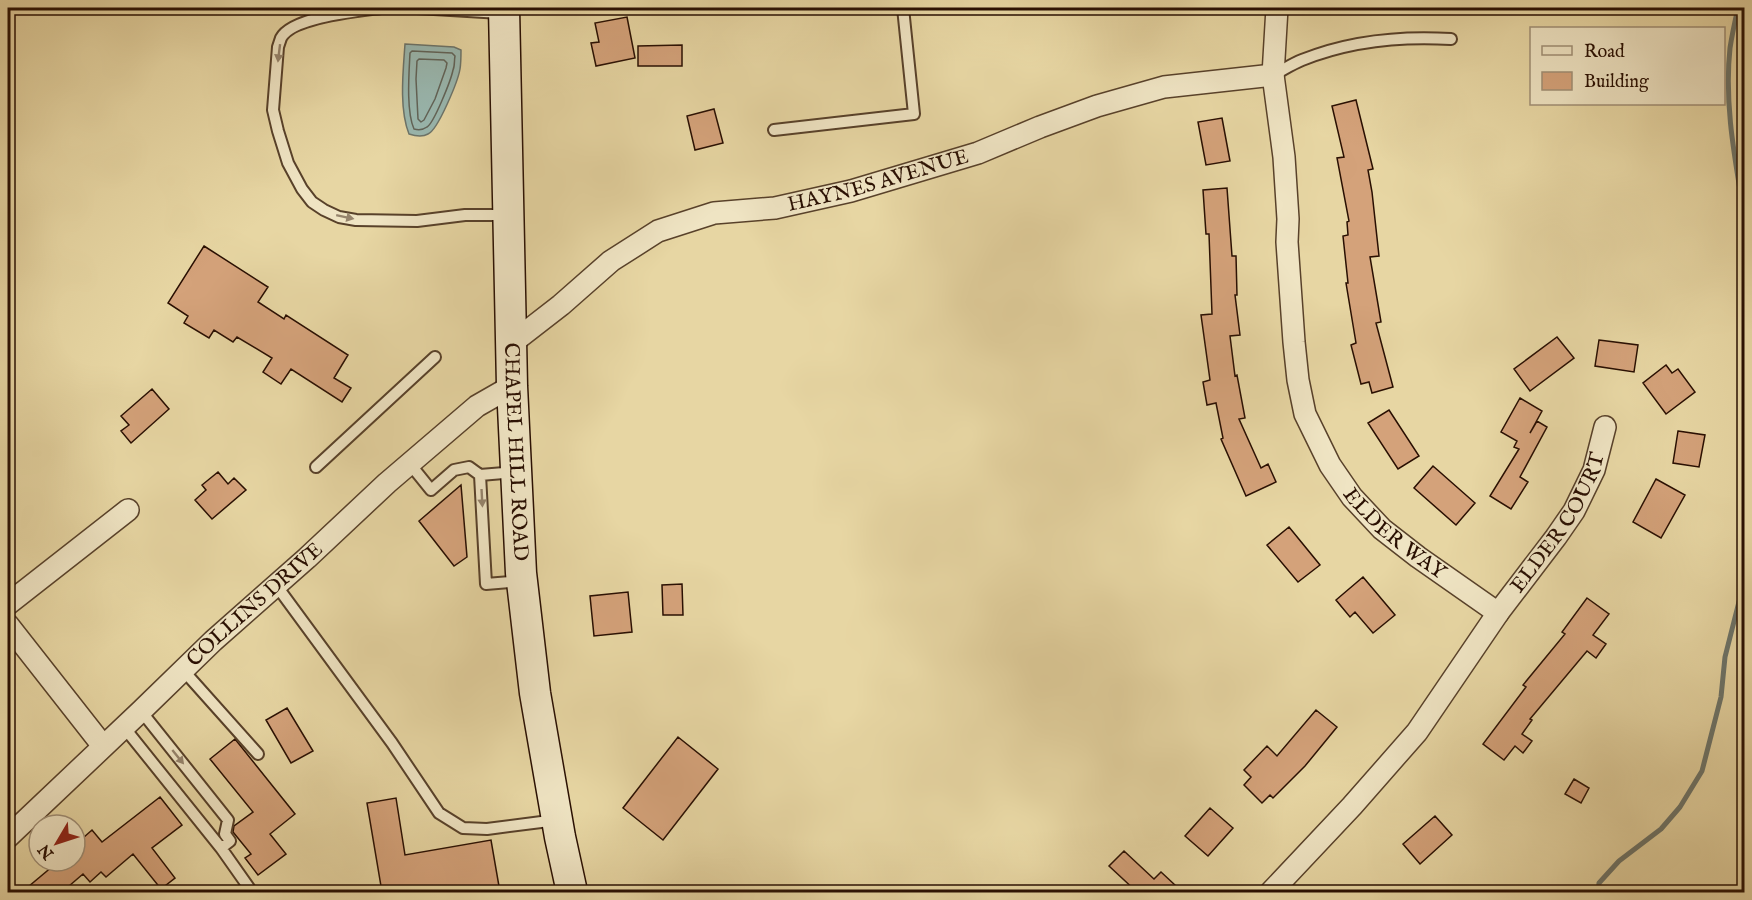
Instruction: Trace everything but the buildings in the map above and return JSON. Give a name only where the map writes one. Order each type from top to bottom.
[{"type":"main road","name":"CHAPEL HILL ROAD","points":[[504,11],[512,386],[522,581],[535,693],[572,892]]},
{"type":"street","name":"ELDER WAY","points":[[1277,8],[1273,75],[1284,157],[1294,342],[1305,414],[1330,465],[1352,497],[1382,529],[1498,613]]},
{"type":"street","name":"HAYNES AVENUE","points":[[512,343],[553,312],[611,261],[658,231],[714,213],[775,208],[851,191],[978,153],[1096,106],[1164,87],[1273,75]]},
{"type":"street","name":"COLLINS DRIVE","points":[[8,837],[213,641],[410,464],[477,406],[512,386]]},
{"type":"street","name":"ELDER COURT","points":[[1498,613],[1574,511],[1594,470],[1605,426]]},
{"type":"street","points":[[8,604],[128,510]]},
{"type":"street","points":[[1270,892],[1352,806],[1417,732],[1498,613]]},
{"type":"street","points":[[8,625],[103,746]]},
{"type":"lane","points":[[381,8],[318,18],[296,26],[281,38],[278,47],[273,110],[288,163],[302,189],[312,202],[324,210],[339,217],[356,220],[417,221],[465,215],[509,215]]},
{"type":"lane","points":[[417,8],[504,11]]},
{"type":"lane","points":[[774,130],[914,114],[903,8]]},
{"type":"lane","points":[[1273,75],[1301,60],[1333,50],[1378,41],[1450,39]]},
{"type":"lane","points":[[316,467],[435,357]]},
{"type":"lane","points":[[410,464],[431,490],[454,470],[470,467],[480,475],[516,472]]},
{"type":"lane","points":[[480,475],[486,584],[522,581]]},
{"type":"lane","points":[[276,585],[393,743],[439,813],[463,828],[487,829],[557,820]]},
{"type":"lane","points":[[183,670],[258,754]]},
{"type":"lane","points":[[141,711],[228,820],[225,834],[231,841],[220,848]]},
{"type":"lane","points":[[123,726],[252,892]]},
{"type":"water","points":[[405,44],[454,47],[461,50],[461,64],[447,104],[432,131],[424,136],[409,134],[406,124],[403,90]]},
{"type":"waterway","points":[[1738,8],[1730,48],[1728,90],[1731,131],[1744,214]]},
{"type":"waterway","points":[[1598,892],[1599,883],[1619,861],[1661,829],[1680,807],[1702,771],[1721,697],[1725,657],[1744,582]]}]
